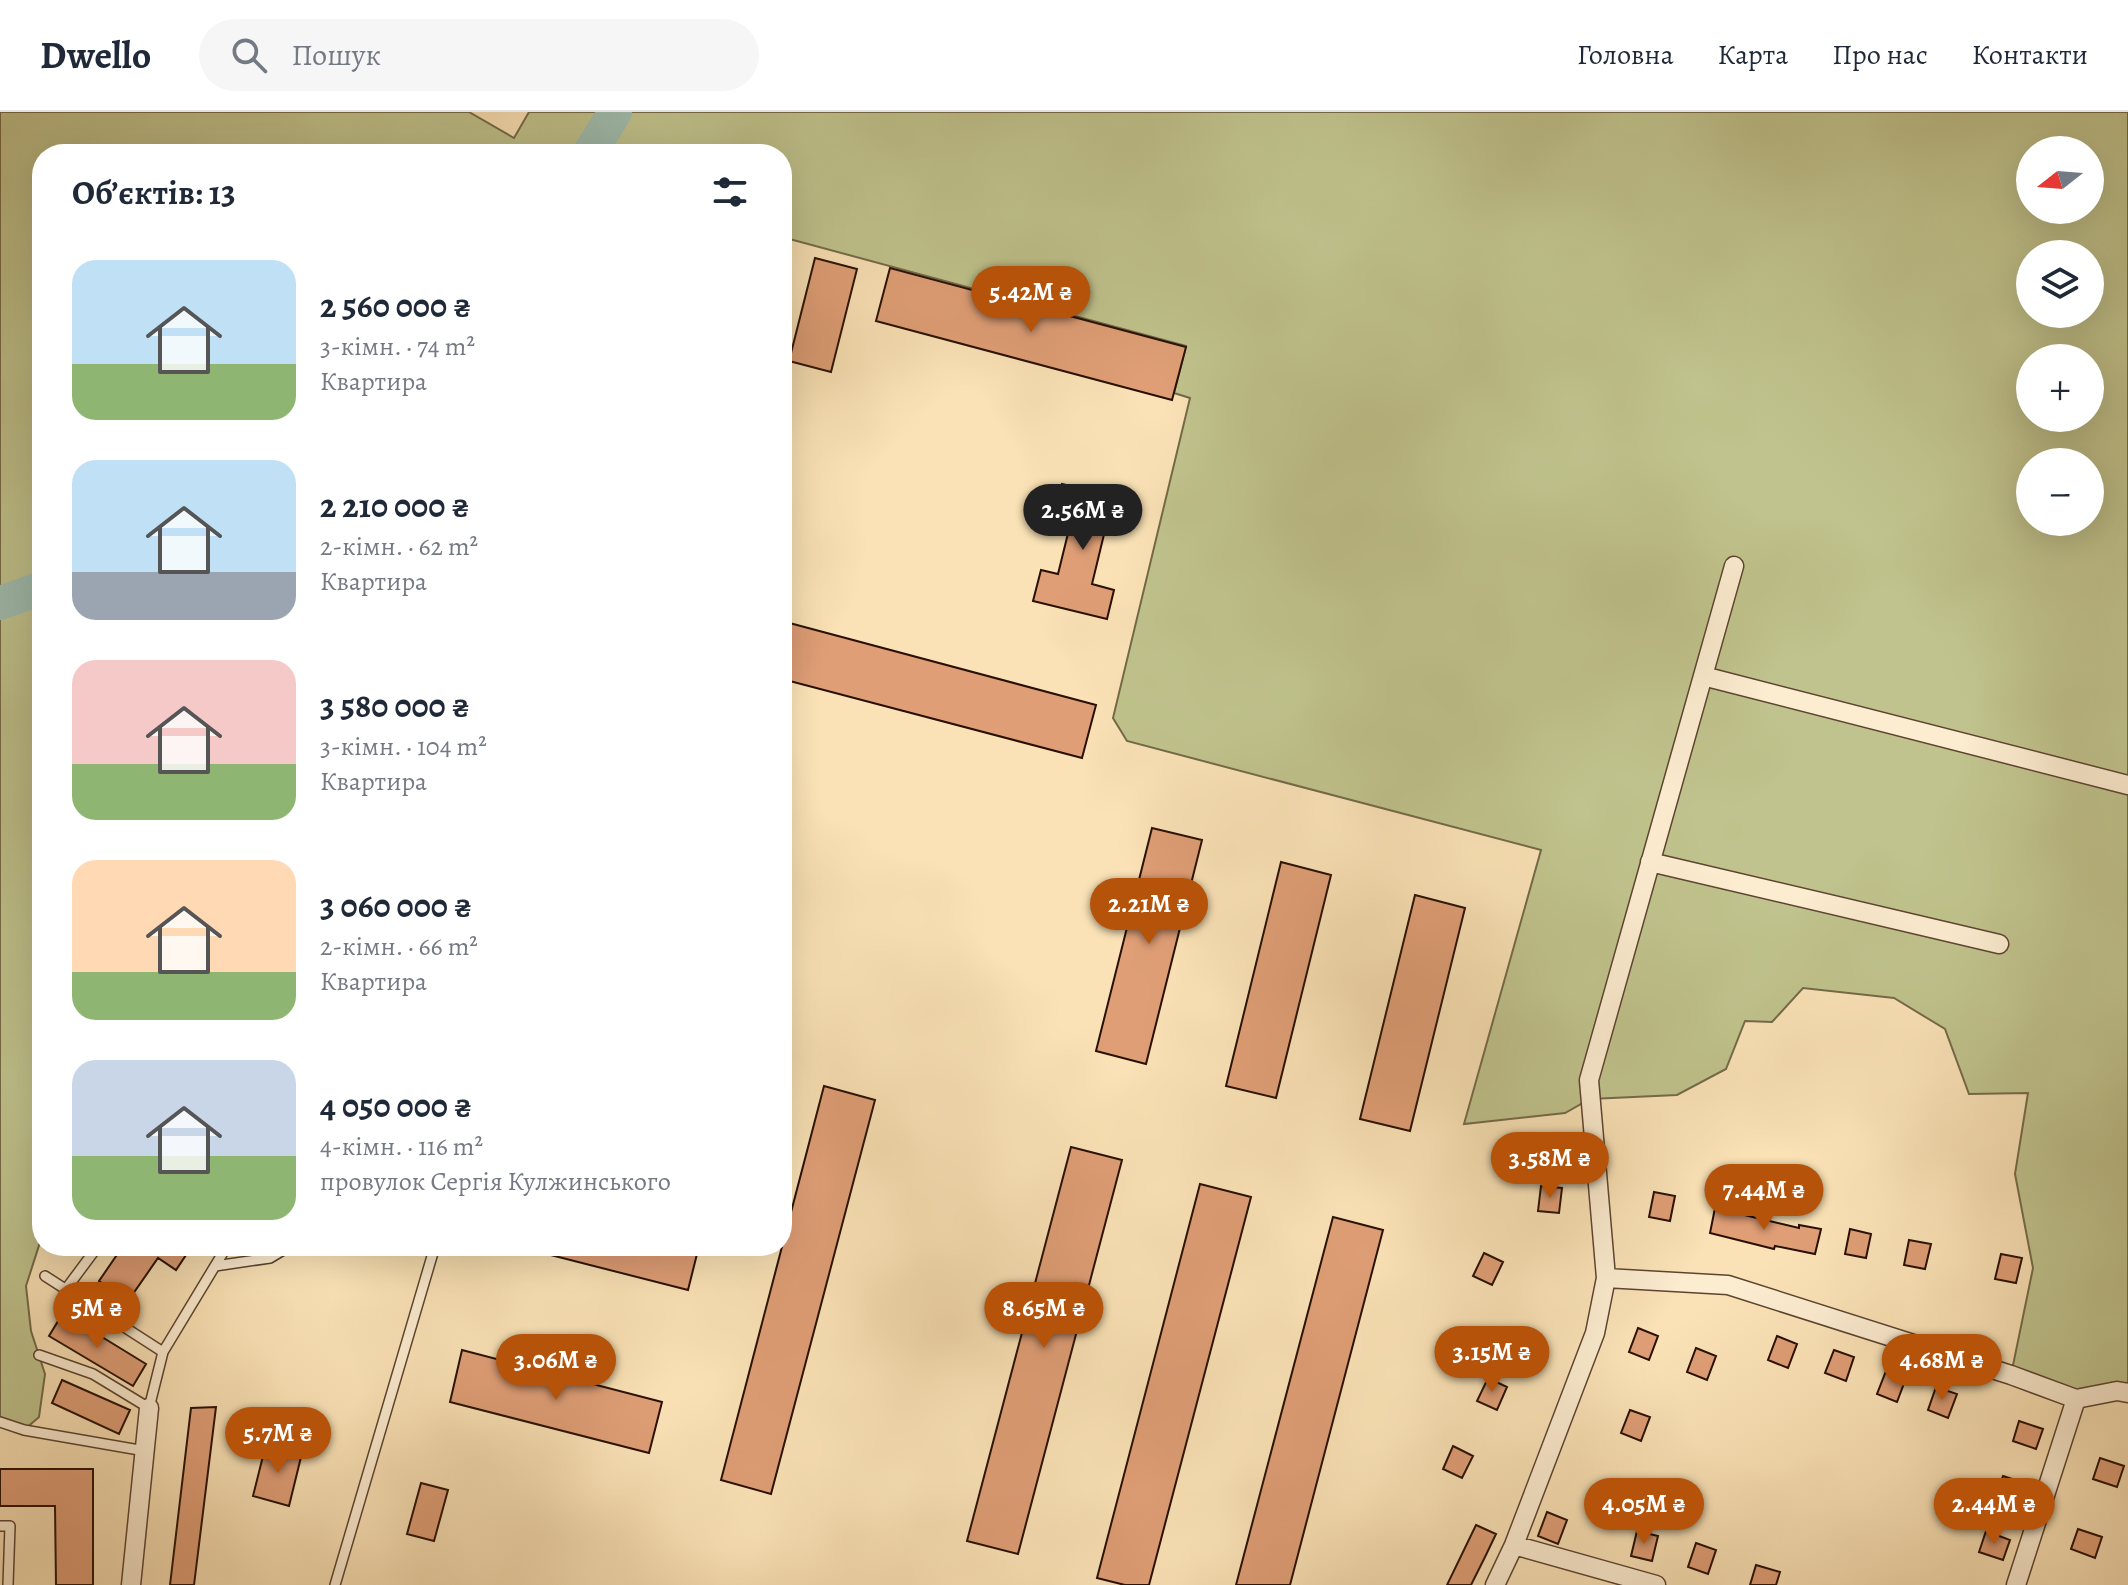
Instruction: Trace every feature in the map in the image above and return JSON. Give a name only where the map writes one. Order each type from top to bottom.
[{"type":"street","points":[[1495,1585],[1514,1545],[1595,1333],[1606,1278],[1589,1080],[1734,566]]},
{"type":"street","points":[[1703,676],[2128,785]]},
{"type":"street","points":[[1650,862],[1999,944]]},
{"type":"street","points":[[1606,1278],[1728,1285],[2011,1375],[2076,1399],[2117,1391],[2128,1393]]},
{"type":"street","points":[[2016,1585],[2076,1399]]},
{"type":"street","points":[[131,1585],[149,1408]]},
{"type":"street","points":[[1514,1545],[1656,1585]]},
{"type":"lane","points":[[66,1289],[91,1256]]},
{"type":"lane","points":[[39,1355],[93,1374],[149,1408],[163,1352],[221,1256]]},
{"type":"lane","points":[[215,1266],[273,1256]]},
{"type":"lane","points":[[335,1585],[432,1256]]},
{"type":"lane","points":[[45,1276],[163,1352]]},
{"type":"lane","points":[[0,1422],[24,1430],[145,1451]]},
{"type":"lane","points":[[0,1526],[10,1526],[8,1585]]},
{"type":"green space","points":[[0,112],[469,112],[514,138],[529,112],[2128,112],[2128,1393],[2076,1399],[2011,1375],[2033,1268],[2015,1174],[2028,1093],[1969,1094],[1945,1029],[1894,998],[1803,988],[1772,1022],[1745,1021],[1726,1069],[1677,1095],[1590,1099],[1565,1113],[1464,1124],[1541,850],[1127,741],[1113,718],[1190,398],[1174,393],[1186,346],[792,240],[792,144],[32,144],[32,1256],[36,1256],[26,1286],[31,1331],[45,1374],[39,1417],[24,1430],[0,1422]]},
{"type":"building","points":[[815,258],[857,269],[831,372],[792,362],[792,349]]},
{"type":"building","points":[[890,268],[1186,347],[1172,400],[876,321]]},
{"type":"building","points":[[1062,484],[1136,502],[1129,527],[1107,522],[1092,584],[1114,590],[1107,619],[1033,601],[1041,570],[1058,574],[1073,513],[1056,509]]},
{"type":"building","points":[[792,624],[1096,705],[1082,758],[792,682]]},
{"type":"building","points":[[1152,828],[1202,840],[1146,1064],[1096,1051]]},
{"type":"building","points":[[1281,862],[1331,875],[1276,1098],[1226,1086]]},
{"type":"building","points":[[1415,895],[1465,908],[1410,1131],[1360,1119]]},
{"type":"building","points":[[824,1086],[875,1100],[771,1494],[721,1480],[780,1256],[792,1256],[792,1208]]},
{"type":"building","points":[[1071,1147],[1122,1160],[1018,1554],[967,1541]]},
{"type":"building","points":[[1200,1184],[1251,1197],[1149,1585],[1125,1585],[1097,1578]]},
{"type":"building","points":[[1541,1186],[1562,1188],[1559,1213],[1538,1211]]},
{"type":"building","points":[[1654,1192],[1675,1196],[1670,1221],[1649,1217]]},
{"type":"building","points":[[1715,1208],[1799,1228],[1799,1225],[1821,1229],[1815,1254],[1775,1246],[1774,1249],[1710,1233]]},
{"type":"building","points":[[1333,1217],[1383,1230],[1290,1585],[1236,1585]]},
{"type":"building","points":[[1850,1229],[1871,1234],[1866,1258],[1845,1254]]},
{"type":"building","points":[[1909,1240],[1931,1244],[1925,1269],[1904,1265]]},
{"type":"building","points":[[1484,1253],[1503,1262],[1492,1285],[1473,1276]]},
{"type":"building","points":[[2001,1254],[2022,1258],[2016,1283],[1995,1279]]},
{"type":"building","points":[[116,1256],[185,1256],[176,1270],[158,1258],[128,1301],[99,1281]]},
{"type":"building","points":[[555,1256],[696,1256],[688,1290]]},
{"type":"building","points":[[63,1313],[146,1364],[133,1386],[49,1336]]},
{"type":"building","points":[[1638,1328],[1658,1336],[1649,1360],[1629,1352]]},
{"type":"building","points":[[1777,1336],[1797,1344],[1788,1368],[1768,1360]]},
{"type":"building","points":[[1696,1348],[1716,1356],[1707,1380],[1687,1372]]},
{"type":"building","points":[[462,1350],[662,1402],[649,1453],[450,1402]]},
{"type":"building","points":[[1834,1350],[1854,1357],[1846,1381],[1825,1373]]},
{"type":"building","points":[[1886,1371],[1906,1378],[1897,1402],[1877,1394]]},
{"type":"building","points":[[1488,1378],[1507,1387],[1497,1410],[1477,1401]]},
{"type":"building","points":[[62,1380],[130,1410],[119,1434],[52,1403]]},
{"type":"building","points":[[1936,1387],[1957,1394],[1948,1418],[1928,1410]]},
{"type":"building","points":[[216,1407],[194,1585],[170,1585],[191,1408]]},
{"type":"building","points":[[1630,1410],[1650,1417],[1641,1441],[1621,1433]]},
{"type":"building","points":[[2019,1421],[2043,1429],[2036,1449],[2013,1441]]},
{"type":"building","points":[[266,1444],[302,1453],[289,1506],[253,1496]]},
{"type":"building","points":[[1453,1446],[1473,1456],[1462,1478],[1443,1469]]},
{"type":"building","points":[[2100,1458],[2124,1466],[2117,1487],[2093,1479]]},
{"type":"building","points":[[0,1469],[93,1469],[93,1585],[56,1585],[55,1506],[0,1506]]},
{"type":"building","points":[[2003,1476],[2027,1484],[2020,1505],[1996,1496]]},
{"type":"building","points":[[421,1483],[448,1490],[434,1541],[407,1534]]},
{"type":"building","points":[[1547,1512],[1567,1520],[1558,1544],[1538,1536]]},
{"type":"building","points":[[1476,1525],[1496,1534],[1485,1557],[1471,1585],[1447,1585]]},
{"type":"building","points":[[2078,1529],[2102,1537],[2095,1558],[2071,1549]]},
{"type":"building","points":[[1637,1531],[1658,1536],[1652,1561],[1631,1556]]},
{"type":"building","points":[[1986,1531],[2010,1540],[2003,1560],[1979,1552]]},
{"type":"building","points":[[1696,1543],[1716,1550],[1708,1574],[1688,1567]]},
{"type":"building","points":[[1756,1565],[1780,1572],[1776,1585],[1750,1585]]},
{"type":"waterway","points":[[595,144],[615,112]]},
{"type":"waterway","points":[[0,603],[32,592]]}]
